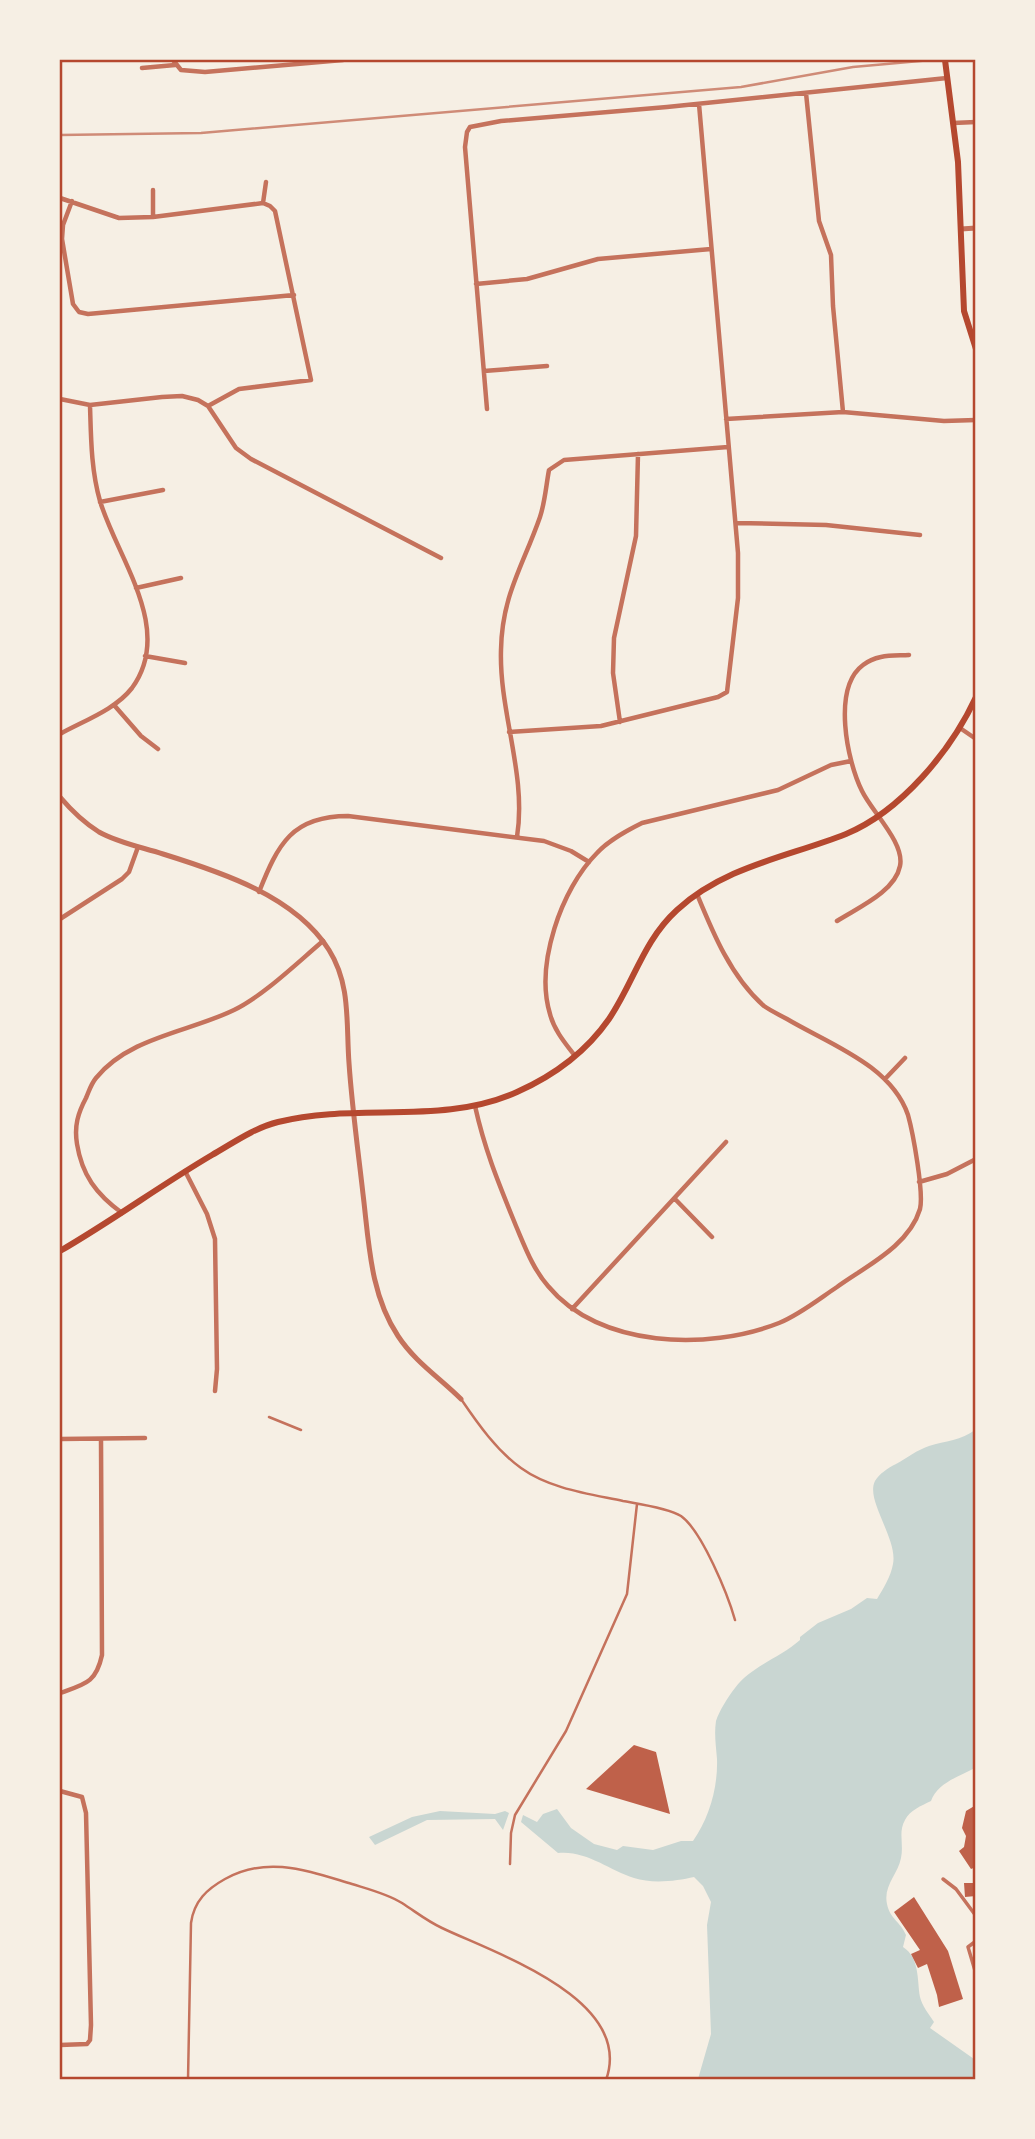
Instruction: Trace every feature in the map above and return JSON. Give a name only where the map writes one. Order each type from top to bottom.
[{"type":"main road","points":[[945,60],[958,162],[964,310],[975,349]]},
{"type":"main road","points":[[60,1251],[185,1171],[252,1132],[275,1123],[309,1116],[441,1111],[475,1106],[516,1092],[560,1069],[593,1039],[609,1018],[642,953],[664,923],[697,894],[744,869],[848,833],[877,816],[924,775],[960,728],[975,697]]},
{"type":"street","points":[[142,68],[174,62],[181,69],[205,72],[343,60]]},
{"type":"street","points":[[487,408],[466,140],[470,127],[480,123],[947,78]]},
{"type":"street","points":[[806,93],[819,220],[831,255],[843,412]]},
{"type":"street","points":[[509,732],[586,729],[718,697],[727,692],[738,598],[736,523],[699,104]]},
{"type":"street","points":[[953,123],[975,122]]},
{"type":"street","points":[[263,203],[266,182]]},
{"type":"street","points":[[153,190],[153,216]]},
{"type":"street","points":[[60,198],[119,218],[263,203],[275,211],[312,380],[239,389],[208,406]]},
{"type":"street","points":[[72,201],[63,225],[62,239],[73,304],[79,312],[88,314],[294,295]]},
{"type":"street","points":[[961,229],[975,228]]},
{"type":"street","points":[[476,284],[527,279],[598,259],[711,249]]},
{"type":"street","points":[[484,371],[547,366]]},
{"type":"street","points":[[60,399],[90,405],[182,396],[198,400],[208,406],[236,448],[251,459],[441,558]]},
{"type":"street","points":[[60,734],[114,705],[132,688],[145,656],[146,619],[100,502],[91,450],[90,405]]},
{"type":"street","points":[[726,419],[843,412],[944,421],[975,420]]},
{"type":"street","points":[[517,836],[520,799],[509,732],[502,666],[502,632],[509,594],[540,518],[549,470],[564,460],[728,447]]},
{"type":"street","points":[[620,722],[613,673],[614,638],[636,536],[638,454]]},
{"type":"street","points":[[100,502],[163,489]]},
{"type":"street","points":[[736,523],[826,525],[920,535]]},
{"type":"street","points":[[136,588],[181,578]]},
{"type":"street","points":[[837,921],[895,879],[901,864],[895,840],[861,788],[851,761],[845,697],[853,675],[870,660],[883,656],[909,655]]},
{"type":"street","points":[[145,656],[185,663]]},
{"type":"street","points":[[114,705],[141,736],[158,749]]},
{"type":"street","points":[[960,728],[975,738]]},
{"type":"street","points":[[575,1056],[550,1014],[546,972],[549,944],[556,921],[589,862],[608,844],[642,823],[778,790],[831,765],[851,761]]},
{"type":"street","points":[[60,797],[62,804],[100,832],[138,847],[208,868],[244,883],[298,916],[323,941],[341,972],[348,1002],[352,1113],[372,1266],[384,1310],[398,1337],[412,1354],[461,1399]]},
{"type":"street","points":[[259,892],[281,844],[289,835],[306,823],[331,816],[517,836],[556,845],[589,862]]},
{"type":"street","points":[[60,919],[122,880],[129,872],[138,847]]},
{"type":"street","points":[[475,1106],[489,1162],[533,1264],[547,1285],[572,1309],[596,1323],[626,1334],[659,1339],[735,1336],[782,1322],[891,1250],[914,1224],[920,1207],[919,1182],[908,1116],[901,1100],[885,1079],[865,1063],[765,1006],[738,977],[697,894]]},
{"type":"street","points":[[122,1213],[102,1199],[80,1163],[75,1135],[78,1115],[95,1079],[122,1055],[234,1010],[253,998],[323,941]]},
{"type":"street","points":[[885,1079],[905,1058]]},
{"type":"street","points":[[572,1309],[726,1142]]},
{"type":"street","points":[[919,1182],[947,1174],[975,1159]]},
{"type":"street","points":[[185,1171],[207,1214],[215,1239],[215,1391]]},
{"type":"street","points":[[675,1199],[712,1237]]},
{"type":"street","points":[[60,1439],[145,1438]]},
{"type":"street","points":[[60,1693],[93,1679],[99,1670],[102,1655],[100,1439]]},
{"type":"street","points":[[60,1791],[82,1797],[86,1813],[91,2025],[88,2044],[60,2045]]},
{"type":"street","points":[[943,1879],[956,1889],[975,1916]]},
{"type":"street","points":[[975,1941],[968,1947],[975,1974]]},
{"type":"lane","points":[[461,1399],[483,1430],[520,1468],[558,1486],[637,1504],[683,1518],[706,1552],[728,1595],[735,1620]]},
{"type":"lane","points":[[269,1418],[301,1430]]},
{"type":"lane","points":[[510,1864],[511,1833],[515,1815],[566,1731],[627,1594],[637,1504]]},
{"type":"lane","points":[[188,2080],[191,1923],[198,1900],[217,1883],[237,1873],[252,1867],[273,1865],[305,1870],[398,1901],[421,1919],[532,1969],[575,1999],[595,2020],[606,2038],[610,2058],[606,2080]]},
{"type":"shaded area","points":[[975,1430],[975,1768],[938,1789],[931,1801],[907,1817],[902,1829],[901,1858],[886,1898],[890,1913],[906,1935],[903,1947],[915,1963],[921,2000],[934,2022],[930,2028],[974,2059],[975,2079],[698,2079],[711,2034],[707,1925],[711,1902],[703,1886],[694,1877],[664,1881],[641,1880],[588,1857],[558,1853],[521,1822],[523,1815],[537,1822],[543,1814],[557,1809],[571,1828],[594,1844],[617,1850],[623,1846],[653,1850],[681,1841],[693,1841],[704,1823],[714,1792],[717,1770],[716,1721],[732,1692],[749,1674],[792,1646],[818,1623],[851,1609],[867,1598],[877,1599],[887,1582],[892,1569],[893,1554],[874,1498],[873,1489],[877,1478],[920,1450]]},
{"type":"shaded area","points":[[440,1811],[509,1813],[503,1830],[495,1819],[427,1820],[375,1845],[369,1837],[412,1817]]},
{"type":"building","points":[[634,1745],[656,1752],[670,1814],[586,1789]]},
{"type":"building","points":[[976,1805],[976,1867],[971,1869],[959,1851],[964,1847],[966,1836],[962,1828],[966,1811]]},
{"type":"building","points":[[964,1883],[976,1883],[976,1896],[965,1897]]},
{"type":"building","points":[[914,1897],[948,1951],[963,1999],[939,2007],[927,1964],[918,1968],[911,1954],[920,1950],[894,1912]]},
{"type":"railway","points":[[60,135],[201,133],[741,87],[853,67],[931,60]]}]
